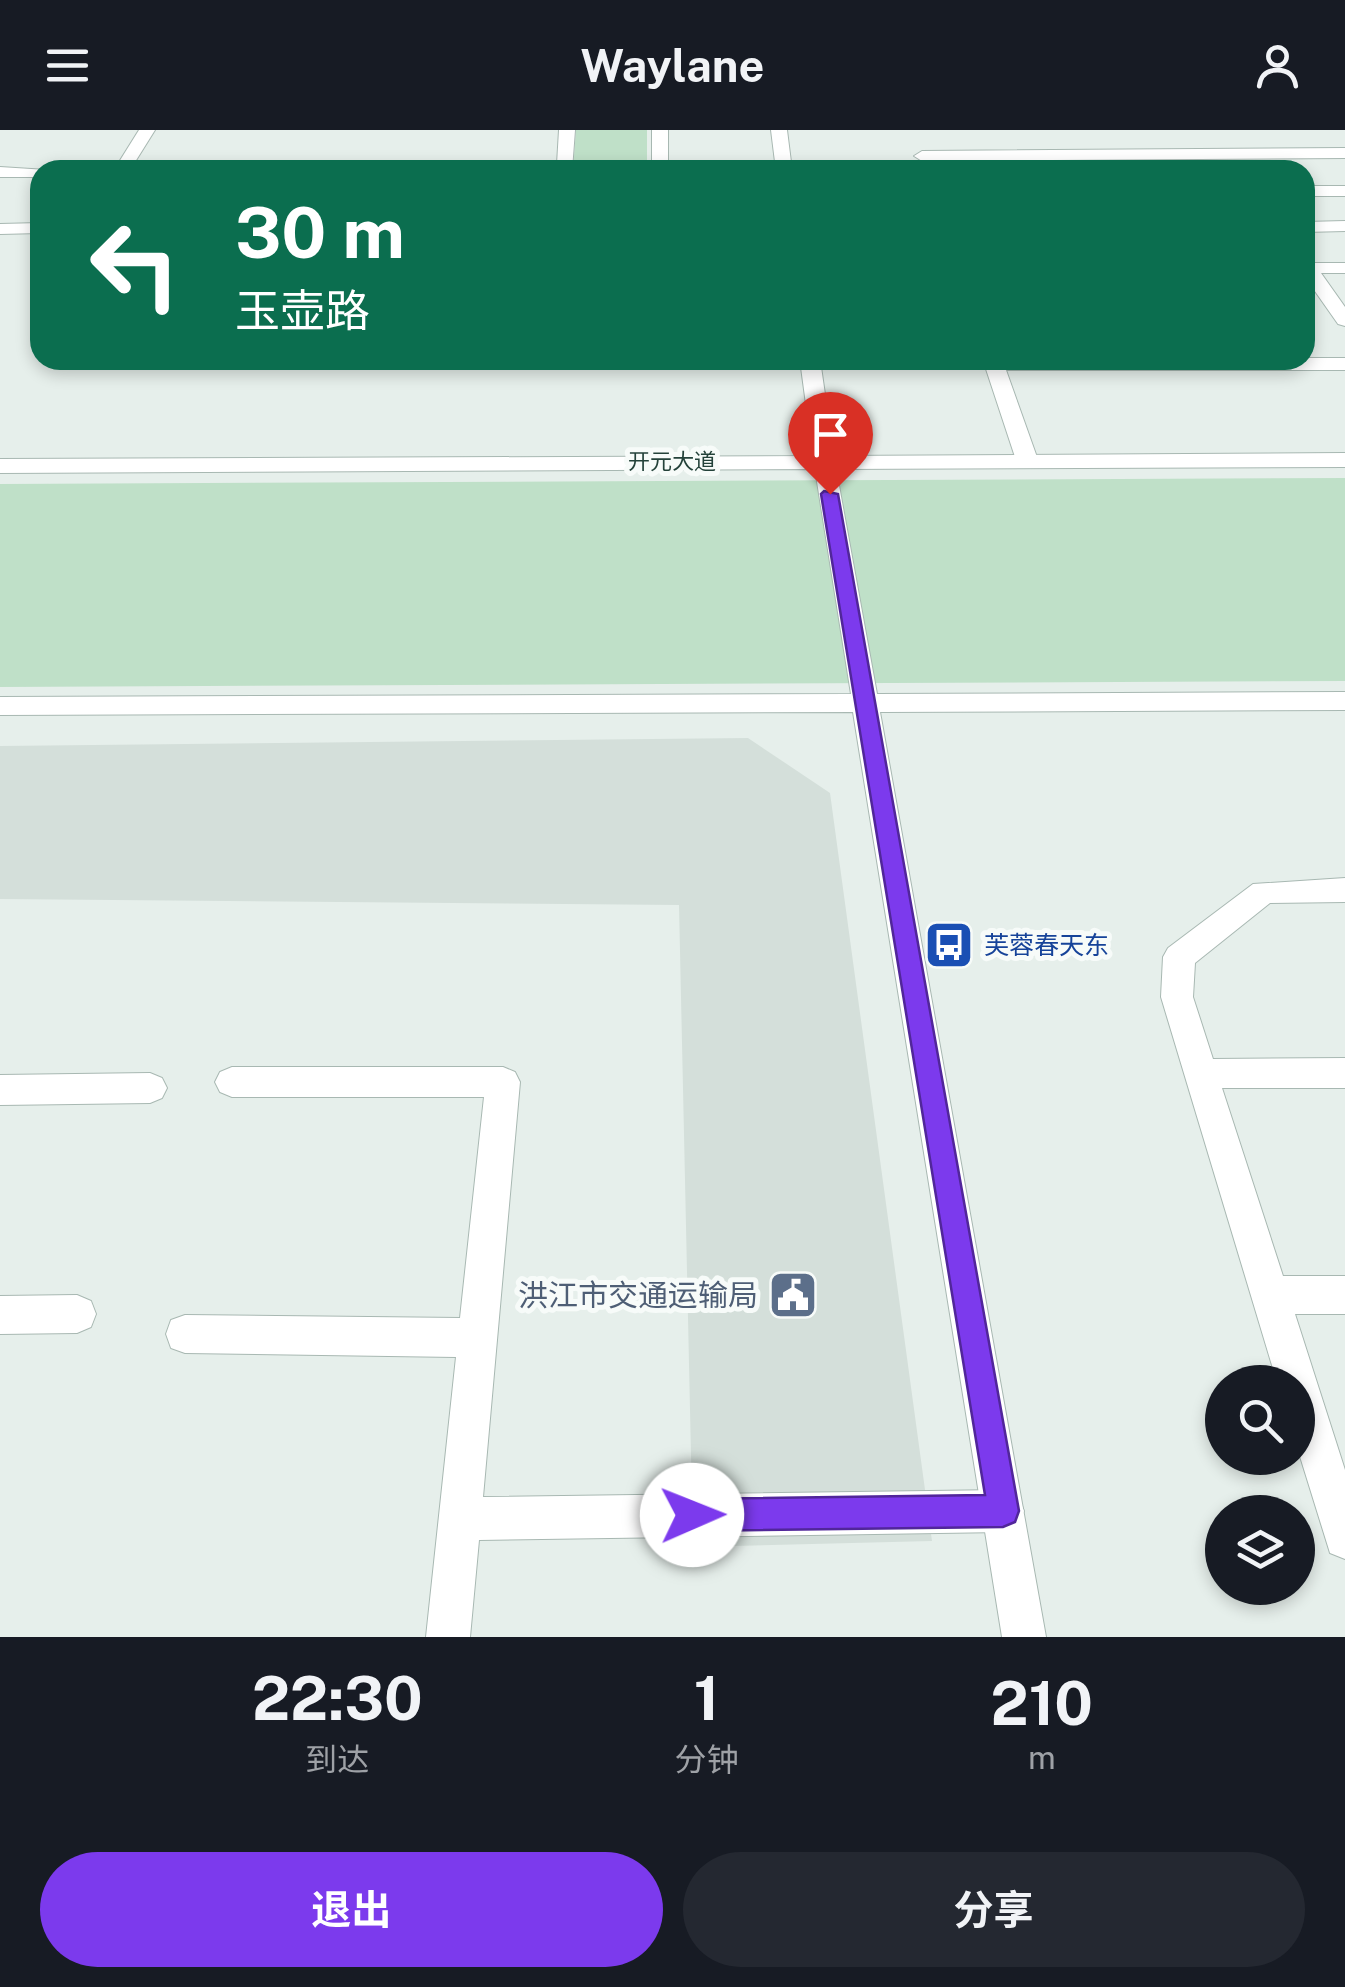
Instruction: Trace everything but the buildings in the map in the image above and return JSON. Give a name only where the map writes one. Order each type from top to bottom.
[{"type":"street","points":[[128,160],[147,130]]},
{"type":"street","points":[[565,160],[567,130]]},
{"type":"street","points":[[660,130],[660,160]]},
{"type":"street","points":[[779,130],[783,160]]},
{"type":"street","points":[[1221,148],[1230,160]]},
{"type":"street","points":[[922,156],[1221,148],[1345,153]]},
{"type":"street","points":[[0,172],[30,172]]},
{"type":"street","points":[[1315,191],[1345,191]]},
{"type":"street","points":[[1315,226],[1345,226]]},
{"type":"street","points":[[0,228],[30,228]]},
{"type":"street","points":[[1315,267],[1345,268]]},
{"type":"street","points":[[1315,280],[1338,315]]},
{"type":"street","points":[[1315,364],[1345,364]]},
{"type":"street","points":[[811,370],[1024,1637]]},
{"type":"street","points":[[996,370],[1027,460]]},
{"type":"street","name":"开元大道","points":[[0,466],[1345,460]]},
{"type":"street","points":[[0,706],[1345,701]]},
{"type":"street","points":[[1291,1365],[1177,997],[1179,957],[1264,892],[1345,890]]},
{"type":"street","points":[[1201,1074],[1345,1073]]},
{"type":"street","points":[[232,1082],[503,1082],[448,1637]]},
{"type":"street","points":[[0,1090],[150,1088]]},
{"type":"street","points":[[1270,1295],[1345,1295]]},
{"type":"street","points":[[0,1315],[78,1314]]},
{"type":"street","points":[[185,1334],[477,1338]]},
{"type":"street","points":[[1315,1442],[1345,1538]]},
{"type":"street","points":[[459,1519],[1003,1511]]},
{"type":"shaded area","points":[[748,738],[830,793],[932,1541],[693,1547],[679,905],[0,899],[0,746]]},
{"type":"green space","points":[[576,130],[647,130],[647,160],[574,160]]},
{"type":"green space","points":[[1345,478],[1345,681],[0,687],[0,484]]},
{"type":"place","name":"芙蓉春天东","points":[[949,945]]},
{"type":"place","name":"洪江市交通运输局","points":[[793,1295]]},
{"type":"route","points":[[692,1515],[1003,1511],[830,494]]}]
